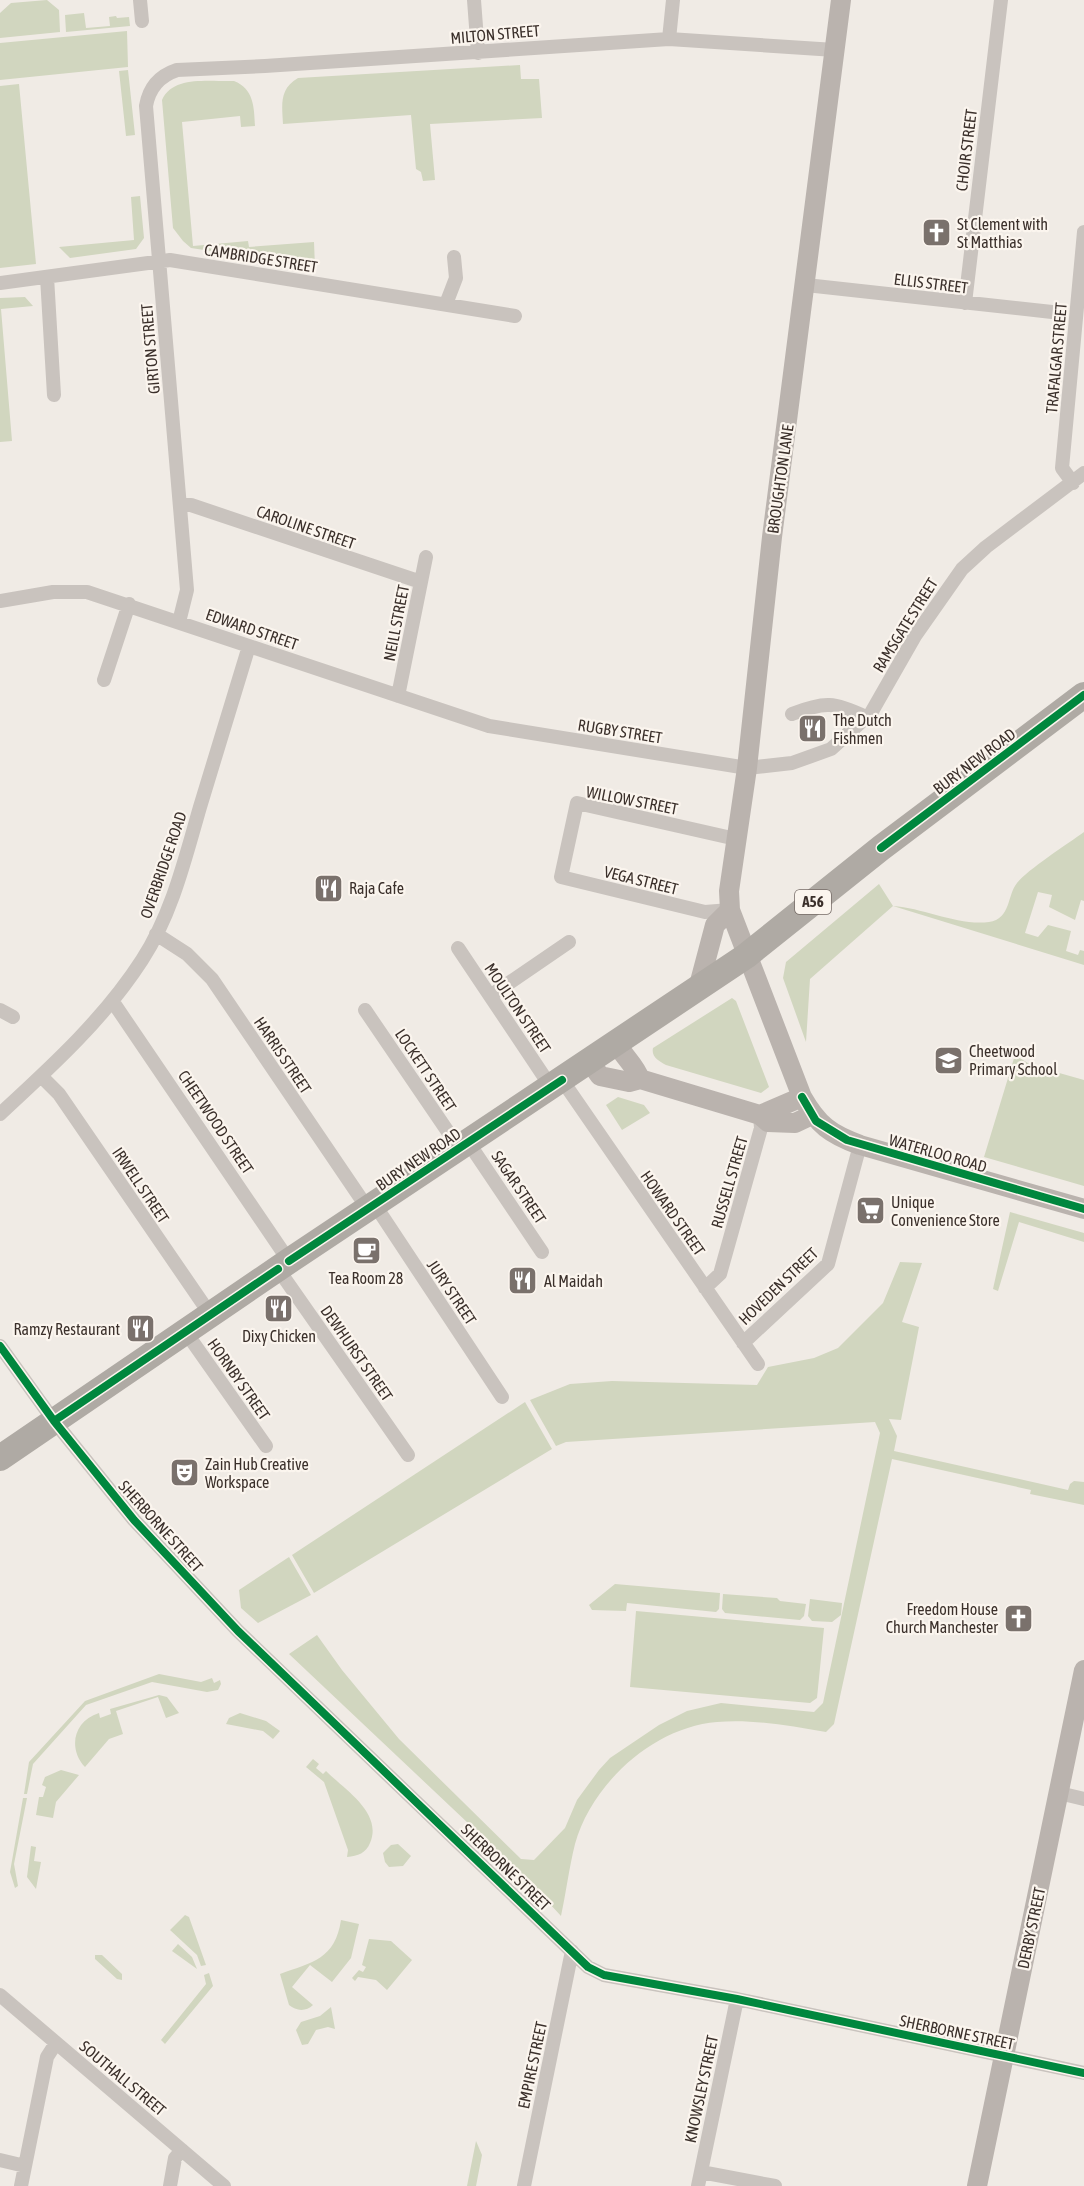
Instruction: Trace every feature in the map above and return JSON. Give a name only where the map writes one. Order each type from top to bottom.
[{"type":"highway","name":"BURY NEW ROAD","points":[[54,1421],[210,1314],[746,956],[880,848],[1084,696]]},
{"type":"highway","name":"A56","points":[[0,1458],[54,1421]]},
{"type":"street","points":[[140,0],[142,21]]},
{"type":"street","points":[[474,0],[478,52]]},
{"type":"street","points":[[669,39],[673,0]]},
{"type":"street","name":"BROUGHTON LANE","points":[[746,956],[730,910],[729,891],[747,768],[772,537],[841,0]]},
{"type":"street","name":"CHOIR STREET","points":[[965,303],[1000,0]]},
{"type":"street","name":"MILTON STREET","points":[[160,78],[177,69],[669,39],[834,51]]},
{"type":"street","name":"GIRTON STREET","points":[[160,78],[150,91],[146,106],[187,590],[179,622]]},
{"type":"street","name":"TRAFALGAR STREET","points":[[1072,483],[1062,468],[1084,232]]},
{"type":"street","points":[[446,304],[456,278],[454,257]]},
{"type":"street","name":"CAMBRIDGE STREET","points":[[0,283],[159,260],[175,260],[515,316]]},
{"type":"street","points":[[46,277],[54,395]]},
{"type":"street","name":"ELLIS STREET","points":[[806,285],[1052,312]]},
{"type":"street","name":"RAMSGATE STREET","points":[[747,768],[792,763],[831,749],[866,717],[915,636],[962,569],[986,547],[1084,473]]},
{"type":"street","name":"CAROLINE STREET","points":[[181,506],[194,506],[421,582]]},
{"type":"street","name":"NEILL STREET","points":[[398,696],[426,557]]},
{"type":"street","name":"EDWARD STREET","points":[[0,601],[70,591],[87,592],[129,604],[489,726]]},
{"type":"street","points":[[104,680],[129,604]]},
{"type":"street","name":"OVERBRIDGE ROAD","points":[[0,1114],[41,1076],[113,1002],[156,934],[169,907],[185,860],[249,646]]},
{"type":"street","points":[[792,714],[815,705],[837,703],[866,717]]},
{"type":"street","name":"RUGBY STREET","points":[[489,726],[747,768]]},
{"type":"street","name":"WILLOW STREET","points":[[565,861],[577,803],[736,839]]},
{"type":"street","name":"VEGA STREET","points":[[565,861],[561,877],[705,912],[730,910]]},
{"type":"street","points":[[698,989],[715,925],[730,910]]},
{"type":"street","name":"HARRIS STREET","points":[[156,934],[187,954],[210,978],[371,1207]]},
{"type":"street","points":[[490,996],[569,942]]},
{"type":"street","name":"MOULTON STREET","points":[[458,948],[490,996],[557,1083]]},
{"type":"street","name":"WATERLOO ROAD","points":[[746,956],[802,1097],[812,1115],[829,1131],[860,1145],[1084,1209]]},
{"type":"street","name":"CHEETWOOD STREET","points":[[113,1002],[138,1035],[284,1265]]},
{"type":"street","points":[[0,1010],[13,1017]]},
{"type":"street","name":"LOCKETT STREET","points":[[365,1010],[464,1145]]},
{"type":"street","points":[[617,1044],[625,1058],[635,1067],[640,1079]]},
{"type":"street","points":[[590,1062],[600,1076],[629,1082],[640,1079],[760,1114],[768,1122],[795,1123],[812,1115]]},
{"type":"street","name":"IRWELL STREET","points":[[41,1076],[59,1095],[210,1314]]},
{"type":"street","name":"HOWARD STREET","points":[[557,1083],[758,1364]]},
{"type":"street","points":[[760,1114],[802,1097]]},
{"type":"street","name":"RUSSELL STREET","points":[[705,1288],[720,1274],[761,1128],[760,1114]]},
{"type":"street","name":"SAGAR STREET","points":[[464,1145],[542,1251]]},
{"type":"street","name":"HOVEDEN STREET","points":[[743,1343],[828,1264],[860,1145]]},
{"type":"street","name":"JURY STREET","points":[[371,1207],[502,1397]]},
{"type":"street","name":"DEWHURST STREET","points":[[284,1265],[408,1455]]},
{"type":"street","name":"HORNBY STREET","points":[[185,1331],[266,1446]]},
{"type":"street","name":"SHERBORNE STREET","points":[[0,1346],[54,1421],[135,1520],[244,1637],[587,1966],[604,1975],[737,1999],[1084,2073]]},
{"type":"street","name":"DERBY STREET","points":[[976,2186],[1084,1670]]},
{"type":"street","points":[[1059,1794],[1084,1798]]},
{"type":"street","name":"EMPIRE STREET","points":[[524,2186],[572,1951]]},
{"type":"street","name":"SOUTHALL STREET","points":[[0,1995],[224,2186]]},
{"type":"street","name":"KNOWSLEY STREET","points":[[700,2179],[737,1999]]},
{"type":"street","points":[[21,2186],[47,2057],[56,2043]]},
{"type":"street","points":[[170,2186],[176,2158],[182,2150]]},
{"type":"street","points":[[0,2160],[25,2166]]},
{"type":"street","points":[[700,2179],[775,2186]]},
{"type":"green space","points":[[47,0],[59,10],[60,32],[0,38],[0,13],[11,3]]},
{"type":"green space","points":[[84,13],[86,28],[110,26],[109,17],[116,16],[117,18],[129,17],[130,26],[66,32],[65,15]]},
{"type":"green space","points":[[127,31],[128,67],[0,80],[0,43]]},
{"type":"green space","points":[[520,65],[521,79],[539,79],[542,118],[430,124],[435,180],[423,181],[421,172],[416,169],[411,115],[283,124],[283,98],[288,87],[298,78]]},
{"type":"green space","points":[[128,70],[135,135],[126,136],[119,71]]},
{"type":"green space","points":[[234,81],[246,89],[252,99],[255,126],[241,127],[240,116],[182,122],[193,246],[248,241],[249,247],[314,242],[315,267],[191,248],[173,228],[162,100],[167,92],[184,83]]},
{"type":"green space","points":[[19,84],[36,264],[0,268],[0,86]]},
{"type":"green space","points":[[140,196],[144,238],[136,249],[70,258],[59,247],[134,240],[131,197]]},
{"type":"green space","points":[[25,297],[33,306],[1,309],[12,441],[0,442],[0,298]]},
{"type":"green space","points":[[1084,832],[1084,901],[1081,900],[1075,920],[1049,907],[1052,895],[1038,892],[1025,933],[1038,937],[1048,925],[1071,931],[1066,951],[1078,955],[1080,950],[1084,951],[1084,965],[893,906],[977,923],[996,920],[1005,912],[1014,888],[1022,878]]},
{"type":"green space","points":[[879,884],[893,906],[810,979],[806,1042],[783,978],[786,962]]},
{"type":"green space","points":[[732,998],[736,1001],[769,1087],[761,1093],[666,1065],[653,1054],[653,1048]]},
{"type":"green space","points":[[1015,1055],[1031,1065],[1084,1080],[1084,1186],[984,1157]]},
{"type":"green space","points":[[618,1097],[644,1105],[650,1113],[622,1130],[606,1105]]},
{"type":"green space","points":[[1010,1212],[1084,1233],[1084,1242],[1019,1222],[998,1291],[993,1289]]},
{"type":"green space","points":[[900,1262],[922,1263],[902,1322],[919,1327],[901,1420],[889,1419],[897,1436],[894,1451],[1068,1490],[1074,1481],[1084,1482],[1084,1505],[1030,1494],[1031,1490],[892,1459],[834,1724],[826,1732],[758,1722],[717,1722],[694,1726],[649,1747],[611,1780],[583,1821],[575,1844],[561,1916],[523,1875],[289,1654],[317,1635],[342,1670],[399,1739],[521,1859],[534,1860],[565,1828],[577,1800],[610,1758],[659,1725],[687,1711],[721,1703],[814,1712],[823,1703],[880,1433],[875,1422],[566,1442],[556,1446],[530,1400],[570,1384],[612,1381],[757,1385],[768,1367],[814,1358],[838,1348],[883,1303]]},
{"type":"green space","points":[[525,1402],[552,1449],[314,1593],[292,1555]]},
{"type":"green space","points":[[289,1557],[311,1595],[258,1623],[241,1608],[239,1590]]},
{"type":"green space","points":[[615,1584],[720,1593],[719,1609],[716,1612],[627,1603],[626,1611],[592,1610],[589,1605]]},
{"type":"green space","points":[[723,1594],[777,1598],[780,1601],[806,1604],[804,1616],[800,1620],[725,1613],[722,1609]]},
{"type":"green space","points":[[810,1599],[842,1603],[841,1615],[832,1622],[812,1621],[808,1616]]},
{"type":"green space","points":[[636,1611],[824,1628],[817,1698],[810,1703],[630,1687]]},
{"type":"green space","points":[[159,1674],[201,1682],[212,1678],[214,1683],[220,1680],[221,1684],[218,1690],[207,1692],[152,1682],[86,1705],[33,1764],[27,1794],[24,1794],[29,1762],[85,1701]]},
{"type":"green space","points":[[159,1695],[167,1697],[179,1713],[166,1718],[158,1697],[116,1711],[123,1734],[109,1739],[85,1767],[76,1752],[75,1744],[83,1722],[99,1713],[100,1718],[111,1714],[110,1709]]},
{"type":"green space","points":[[240,1713],[266,1721],[280,1731],[273,1739],[263,1731],[226,1724],[229,1718]]},
{"type":"green space","points":[[313,1759],[319,1764],[316,1768],[323,1774],[326,1771],[352,1794],[367,1812],[373,1832],[370,1843],[366,1849],[355,1856],[347,1857],[348,1850],[324,1782],[306,1767]]},
{"type":"green space","points":[[61,1770],[79,1775],[56,1802],[53,1818],[36,1815],[39,1797],[43,1797],[46,1787],[42,1785],[45,1777]]},
{"type":"green space","points":[[23,1798],[27,1798],[14,1864],[18,1886],[15,1888],[10,1872]]},
{"type":"green space","points":[[398,1844],[411,1856],[403,1866],[389,1867],[383,1853],[391,1845]]},
{"type":"green space","points":[[31,1846],[36,1847],[34,1861],[41,1862],[36,1889],[27,1877]]},
{"type":"green space","points":[[185,1915],[189,1917],[206,1965],[201,1966],[197,1955],[170,1930]]},
{"type":"green space","points":[[341,1920],[359,1924],[351,1958],[332,1982],[310,1965],[292,1987],[313,2005],[304,2010],[292,2007],[289,2005],[280,1974],[312,1962],[328,1951],[334,1943]]},
{"type":"green space","points":[[369,1939],[391,1941],[412,1960],[387,1990],[376,1980],[358,1977],[355,1981],[352,1978],[359,1970],[363,1972],[366,1967],[362,1965]]},
{"type":"green space","points":[[178,1944],[192,1957],[197,1969],[172,1951]]},
{"type":"green space","points":[[95,1955],[102,1955],[122,1974],[122,1980],[117,1979],[95,1959]]},
{"type":"green space","points":[[209,1973],[213,1986],[165,2044],[161,2040],[206,1984],[204,1975]]},
{"type":"green space","points":[[331,2007],[335,2029],[328,2027],[316,2030],[308,2044],[302,2045],[296,2030],[301,2022],[320,2016]]},
{"type":"green space","points":[[476,2141],[482,2155],[476,2186],[467,2186]]},
{"type":"cycle path","points":[[881,848],[1084,695]]},
{"type":"cycle path","points":[[289,1261],[562,1080]]},
{"type":"cycle path","points":[[802,1097],[816,1121],[847,1140],[1084,1209]]},
{"type":"cycle path","points":[[54,1421],[278,1269]]},
{"type":"cycle path","points":[[0,1346],[54,1421],[134,1520],[238,1631],[588,1967],[604,1975],[737,1999],[1084,2073]]},
{"type":"place","name":"St Clement with St Matthias","points":[[936,233]]},
{"type":"place","name":"The Dutch Fishmen","points":[[812,729]]},
{"type":"place","name":"Raja Cafe","points":[[328,888]]},
{"type":"place","name":"Cheetwood Primary School","points":[[948,1060]]},
{"type":"place","name":"Unique Convenience Store","points":[[870,1211]]},
{"type":"place","name":"Tea Room 28","points":[[366,1250]]},
{"type":"place","name":"Al Maidah","points":[[523,1281]]},
{"type":"place","name":"Dixy Chicken","points":[[279,1308]]},
{"type":"place","name":"Ramzy Restaurant","points":[[141,1329]]},
{"type":"place","name":"Zain Hub Creative Workspace","points":[[184,1473]]},
{"type":"place","name":"Freedom House Church Manchester","points":[[1019,1618]]}]
